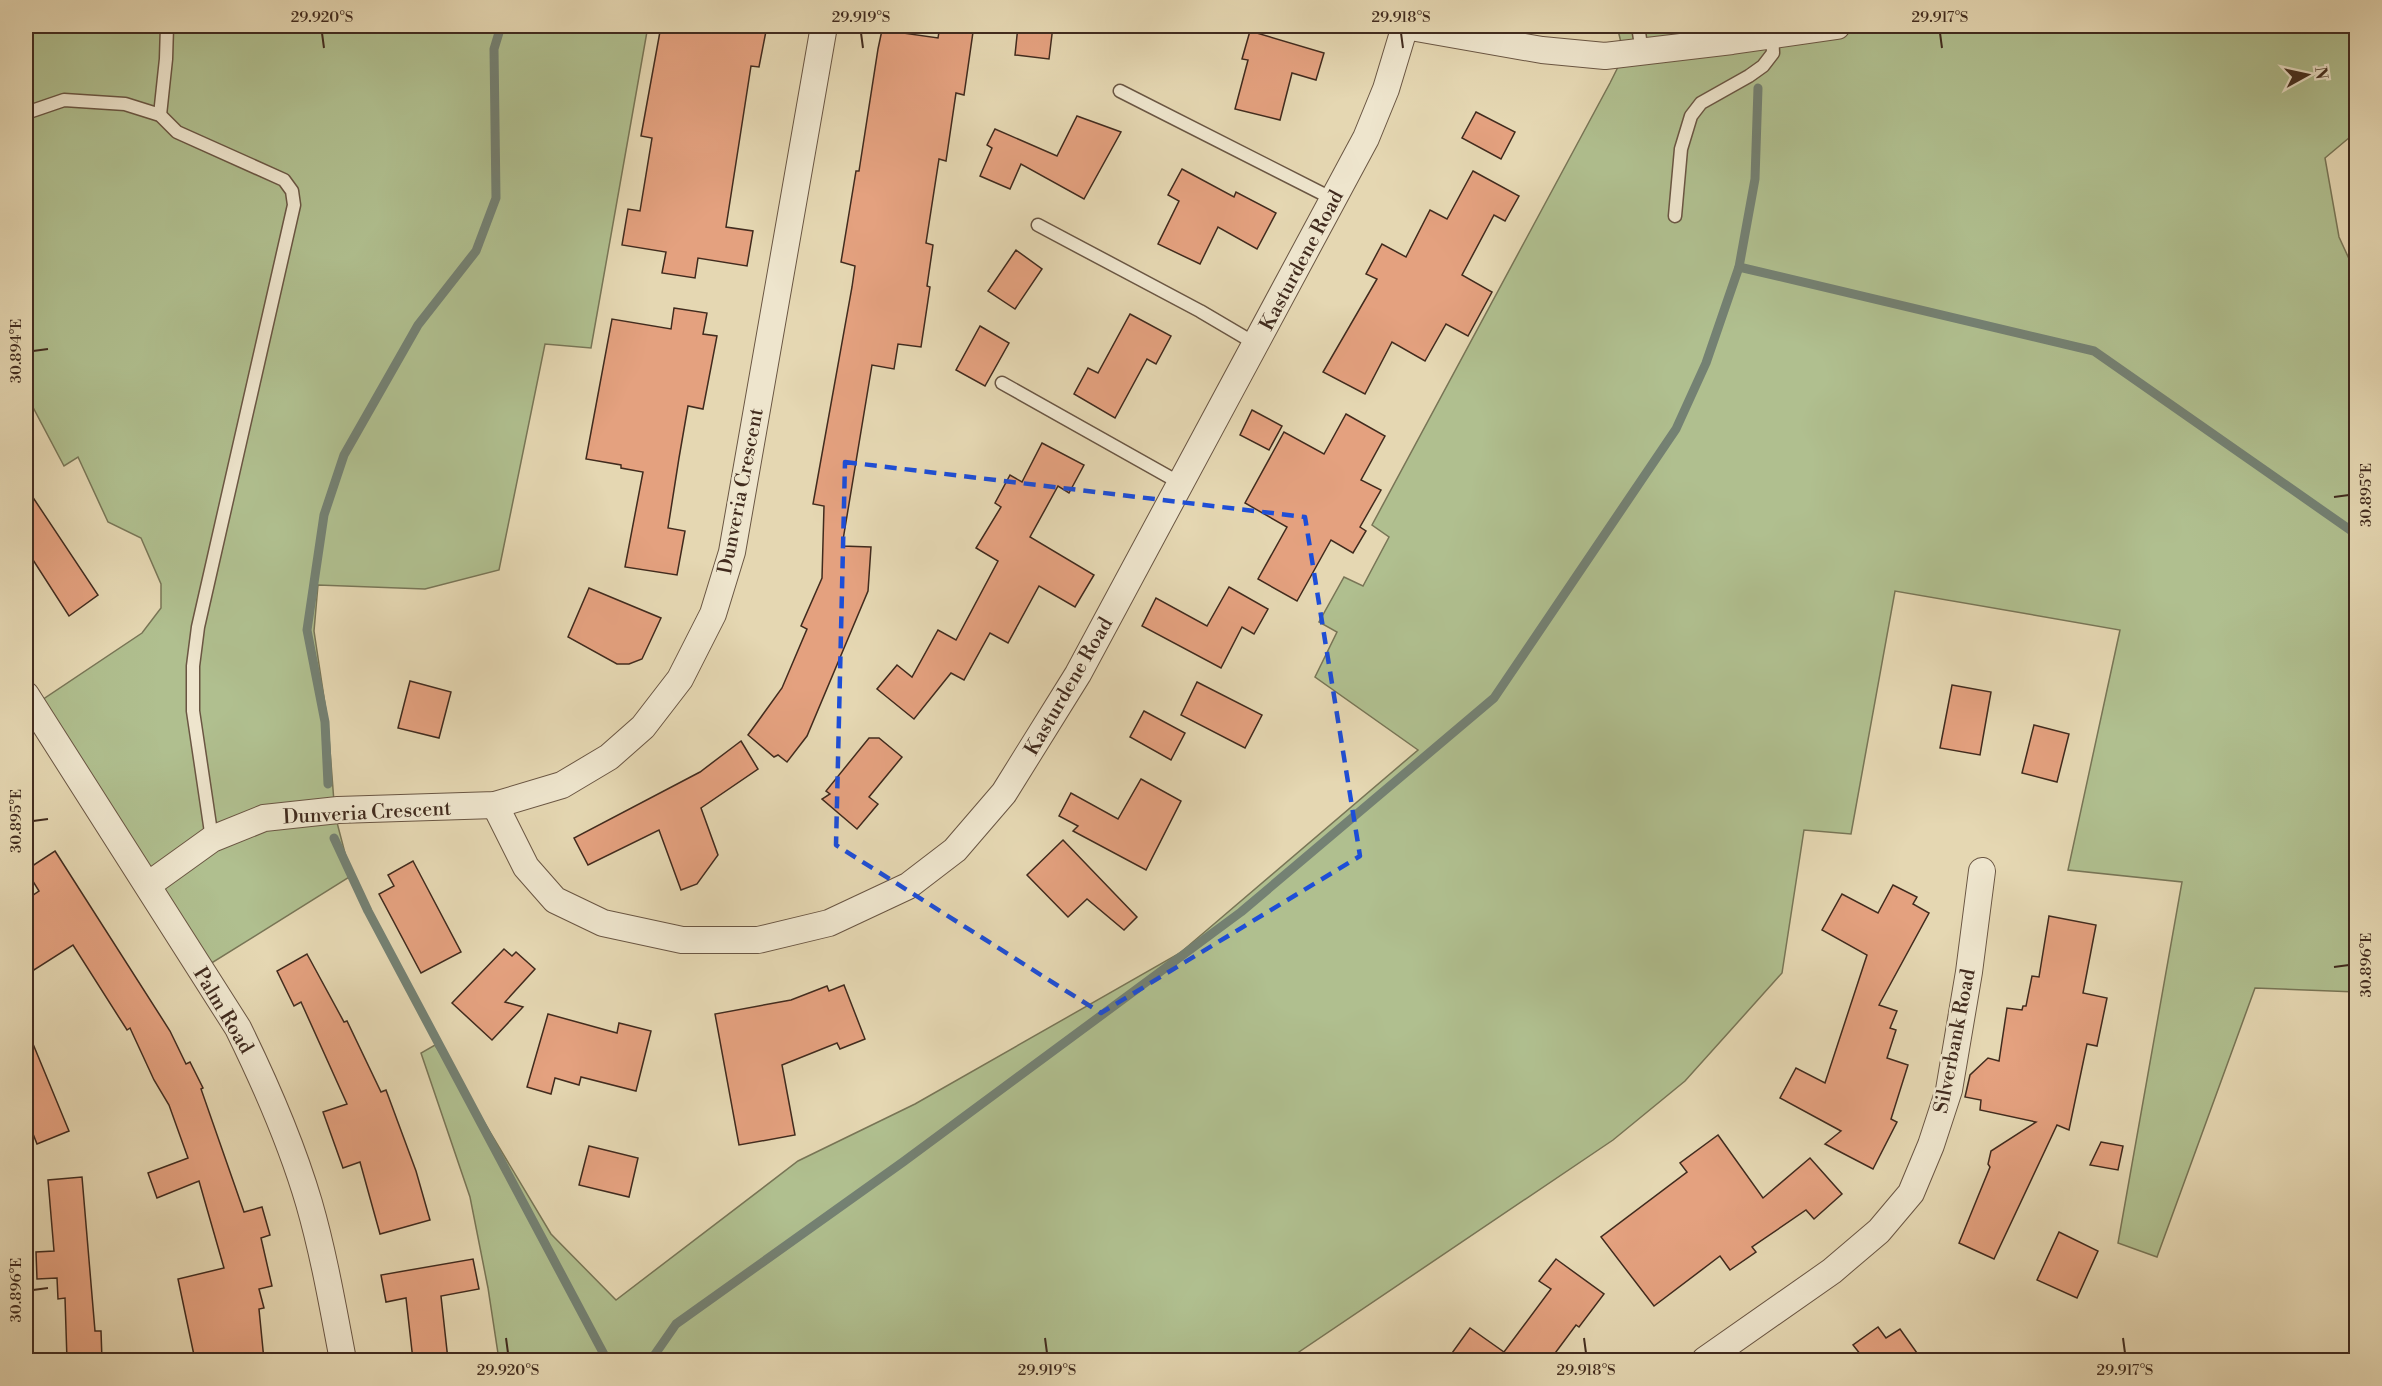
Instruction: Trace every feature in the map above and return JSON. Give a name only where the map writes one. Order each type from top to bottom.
[{"type":"street","name":"Dunveria Crescent","points":[[148,885],[212,839],[264,818],[338,810],[495,805],[562,785],[609,757],[644,727],[681,680],[713,614],[732,552],[824,26]]},
{"type":"street","name":"Kasturdene Road","points":[[495,805],[526,867],[555,900],[603,923],[682,940],[758,940],[829,923],[909,886],[955,850],[1004,793],[1078,674],[1366,138],[1386,89],[1405,26]]},
{"type":"street","points":[[1405,26],[1542,50],[1605,56],[1771,30],[1836,26]]},
{"type":"street","name":"Palm Road","points":[[26,695],[238,1028],[266,1084],[288,1139],[309,1203],[325,1266],[343,1360]]},
{"type":"street","name":"Silverbank Road","points":[[1705,1360],[1832,1271],[1879,1231],[1911,1193],[1931,1145],[1949,1090],[1969,972],[1982,871]]},
{"type":"lane","points":[[160,115],[167,26]]},
{"type":"lane","points":[[1638,26],[1642,52]]},
{"type":"lane","points":[[1675,216],[1681,150],[1691,116],[1701,104],[1763,66],[1773,53],[1771,30]]},
{"type":"lane","points":[[1120,91],[1333,199]]},
{"type":"lane","points":[[26,113],[64,100],[125,104],[160,115],[177,132],[284,180],[292,191],[294,205],[198,627],[193,666],[193,711],[212,839]]},
{"type":"lane","points":[[1038,225],[1180,300],[1256,344]]},
{"type":"lane","points":[[1002,383],[1180,483]]},
{"type":"highlighted area","points":[[845,462],[1305,517],[1360,856],[1101,1013],[836,845]]},
{"type":"green space","points":[[26,26],[648,26],[591,348],[545,344],[499,570],[425,589],[318,585],[314,631],[328,724],[335,815],[351,876],[202,969],[33,706],[142,633],[161,608],[161,584],[141,538],[108,522],[78,457],[64,466],[26,394]]},
{"type":"green space","points":[[1617,26],[1752,26],[1753,39],[1864,26],[2356,26],[2356,132],[2325,158],[2339,237],[2356,274],[2356,992],[2255,988],[2157,1257],[2118,1243],[2182,882],[2068,870],[2120,630],[1895,591],[1851,834],[1804,830],[1782,973],[1685,1081],[1613,1140],[1287,1360],[499,1360],[470,1197],[421,1053],[435,1045],[551,1234],[616,1300],[798,1161],[915,1104],[1180,953],[1418,750],[1315,677],[1337,632],[1319,622],[1344,577],[1363,586],[1389,537],[1372,525],[1624,55]]},
{"type":"building","points":[[661,26],[767,26],[759,67],[751,66],[726,227],[753,231],[747,266],[698,258],[695,278],[662,273],[666,252],[622,245],[628,209],[640,211],[652,138],[641,136]]},
{"type":"building","points":[[940,26],[973,32],[964,95],[956,93],[946,161],[939,159],[926,243],[933,245],[927,286],[930,287],[921,347],[898,344],[894,369],[872,365],[842,546],[871,547],[868,591],[807,736],[787,762],[778,755],[774,757],[748,735],[782,688],[807,629],[801,626],[822,578],[824,506],[813,504],[855,266],[841,262],[856,171],[859,171],[878,49],[882,30],[938,38]]},
{"type":"building","points":[[1018,26],[1053,26],[1049,59],[1015,55]]},
{"type":"building","points":[[1250,31],[1324,53],[1316,80],[1292,73],[1280,120],[1235,109],[1248,60],[1242,59]]},
{"type":"building","points":[[1476,112],[1515,132],[1501,159],[1462,138]]},
{"type":"building","points":[[1077,116],[1121,132],[1084,199],[1021,164],[1010,189],[980,176],[992,148],[987,145],[995,129],[1057,156]]},
{"type":"building","points":[[1182,169],[1234,197],[1236,192],[1276,213],[1257,249],[1218,227],[1200,264],[1158,244],[1179,201],[1168,195]]},
{"type":"building","points":[[1473,171],[1519,196],[1505,221],[1494,215],[1462,275],[1492,292],[1468,336],[1446,324],[1425,361],[1392,342],[1365,394],[1323,372],[1377,279],[1366,274],[1382,244],[1406,257],[1430,210],[1447,219]]},
{"type":"building","points":[[1016,250],[1042,269],[1015,309],[988,291]]},
{"type":"building","points":[[674,308],[707,313],[703,334],[717,336],[703,409],[688,406],[679,458],[668,528],[685,531],[677,575],[625,567],[643,472],[621,468],[621,465],[586,459],[612,319],[671,329]]},
{"type":"building","points":[[1130,314],[1171,336],[1156,364],[1147,359],[1115,418],[1074,394],[1088,368],[1098,373]]},
{"type":"building","points":[[980,326],[1009,343],[985,386],[956,370]]},
{"type":"building","points":[[1252,410],[1282,426],[1269,450],[1240,435]]},
{"type":"building","points":[[1346,414],[1385,436],[1361,480],[1381,490],[1360,527],[1366,531],[1353,553],[1331,540],[1297,601],[1258,579],[1287,527],[1245,503],[1284,432],[1324,454]]},
{"type":"building","points":[[1042,443],[1084,465],[1069,493],[1058,486],[1030,537],[1094,575],[1075,607],[1039,586],[1008,643],[990,633],[964,680],[951,673],[914,719],[877,689],[897,665],[912,677],[938,630],[956,640],[998,561],[976,548],[1001,507],[995,503],[1010,475],[1022,482]]},
{"type":"building","points":[[26,487],[98,595],[69,616],[26,549]]},
{"type":"building","points":[[1229,587],[1268,609],[1254,634],[1242,627],[1221,668],[1142,626],[1156,598],[1207,626]]},
{"type":"building","points":[[589,588],[661,618],[642,659],[629,664],[617,664],[568,637]]},
{"type":"building","points":[[410,681],[451,692],[439,738],[398,728]]},
{"type":"building","points":[[1197,682],[1262,715],[1245,748],[1181,715]]},
{"type":"building","points":[[1952,685],[1991,692],[1980,755],[1940,748]]},
{"type":"building","points":[[1144,711],[1185,733],[1171,760],[1130,737]]},
{"type":"building","points":[[2034,725],[2069,734],[2057,782],[2022,773]]},
{"type":"building","points":[[869,738],[879,738],[902,757],[869,797],[878,804],[857,829],[822,799],[830,794],[826,791]]},
{"type":"building","points":[[741,741],[758,769],[701,808],[718,855],[697,884],[681,890],[659,830],[588,865],[574,838],[700,772]]},
{"type":"building","points":[[1141,779],[1181,801],[1146,870],[1073,831],[1078,826],[1059,816],[1071,793],[1118,819]]},
{"type":"building","points":[[1063,840],[1137,917],[1124,930],[1087,899],[1068,917],[1027,875]]},
{"type":"building","points":[[55,851],[170,1031],[186,1064],[190,1062],[203,1088],[201,1089],[244,1212],[262,1207],[270,1235],[261,1238],[272,1286],[259,1289],[264,1308],[259,1309],[264,1360],[195,1360],[178,1279],[224,1268],[199,1181],[157,1198],[148,1173],[188,1158],[169,1105],[154,1080],[130,1028],[127,1030],[73,945],[34,970],[26,957],[26,900],[39,891],[26,870]]},
{"type":"building","points":[[413,861],[461,952],[421,973],[379,894],[394,886],[388,875]]},
{"type":"building","points":[[1893,885],[1917,897],[1913,904],[1929,913],[1879,1005],[1897,1011],[1890,1028],[1896,1030],[1887,1058],[1908,1065],[1891,1119],[1897,1122],[1873,1169],[1825,1144],[1841,1131],[1780,1098],[1796,1068],[1825,1083],[1867,955],[1822,930],[1842,894],[1878,913]]},
{"type":"building","points":[[2049,916],[2096,925],[2083,993],[2107,998],[2097,1046],[2087,1044],[2069,1130],[2057,1125],[1994,1259],[1959,1243],[1990,1167],[1988,1164],[1991,1151],[2036,1122],[1980,1110],[1981,1100],[1965,1097],[1970,1075],[1988,1058],[1999,1061],[2007,1008],[2022,1010],[2023,1006],[2026,1006],[2032,976],[2039,977]]},
{"type":"building","points":[[504,949],[512,956],[516,952],[535,969],[505,1002],[523,1007],[492,1040],[452,1003]]},
{"type":"building","points":[[307,954],[344,1022],[347,1021],[381,1092],[386,1090],[416,1171],[430,1220],[380,1234],[360,1162],[343,1168],[323,1112],[347,1104],[301,1002],[294,1006],[277,971]]},
{"type":"building","points":[[844,985],[865,1039],[840,1049],[837,1043],[782,1065],[795,1135],[739,1145],[715,1014],[791,1000],[827,986],[829,991]]},
{"type":"building","points":[[548,1014],[617,1033],[619,1023],[651,1031],[636,1091],[581,1077],[579,1085],[555,1078],[551,1094],[527,1087]]},
{"type":"building","points":[[26,1027],[69,1131],[37,1144],[26,1116]]},
{"type":"building","points":[[1718,1135],[1763,1198],[1810,1158],[1842,1194],[1814,1219],[1806,1210],[1752,1247],[1756,1252],[1730,1270],[1720,1256],[1654,1306],[1601,1237],[1687,1172],[1680,1163]]},
{"type":"building","points":[[2101,1142],[2123,1146],[2118,1170],[2090,1165]]},
{"type":"building","points":[[589,1146],[638,1158],[629,1197],[579,1185]]},
{"type":"building","points":[[82,1177],[95,1331],[101,1331],[102,1360],[67,1360],[65,1298],[58,1299],[57,1278],[37,1279],[36,1252],[54,1251],[48,1180]]},
{"type":"building","points":[[2059,1232],[2098,1251],[2077,1298],[2037,1280]]},
{"type":"building","points":[[473,1259],[479,1289],[441,1296],[448,1360],[413,1360],[406,1298],[386,1302],[381,1275]]},
{"type":"building","points":[[1556,1259],[1604,1294],[1579,1327],[1576,1325],[1550,1360],[1447,1360],[1470,1328],[1504,1352],[1551,1289],[1539,1281]]},
{"type":"building","points":[[1878,1327],[1886,1338],[1900,1329],[1922,1360],[1852,1360],[1861,1355],[1853,1345]]},
{"type":"waterway","points":[[328,784],[325,722],[307,630],[324,515],[344,455],[418,325],[476,251],[496,198],[494,49],[501,26]]},
{"type":"waterway","points":[[651,1360],[676,1324],[903,1162],[1241,912],[1494,698],[1676,429],[1706,363],[1739,267],[1755,179],[1758,88]]},
{"type":"waterway","points":[[1739,267],[2094,351],[2356,534]]},
{"type":"waterway","points":[[334,838],[368,911],[607,1360]]}]
